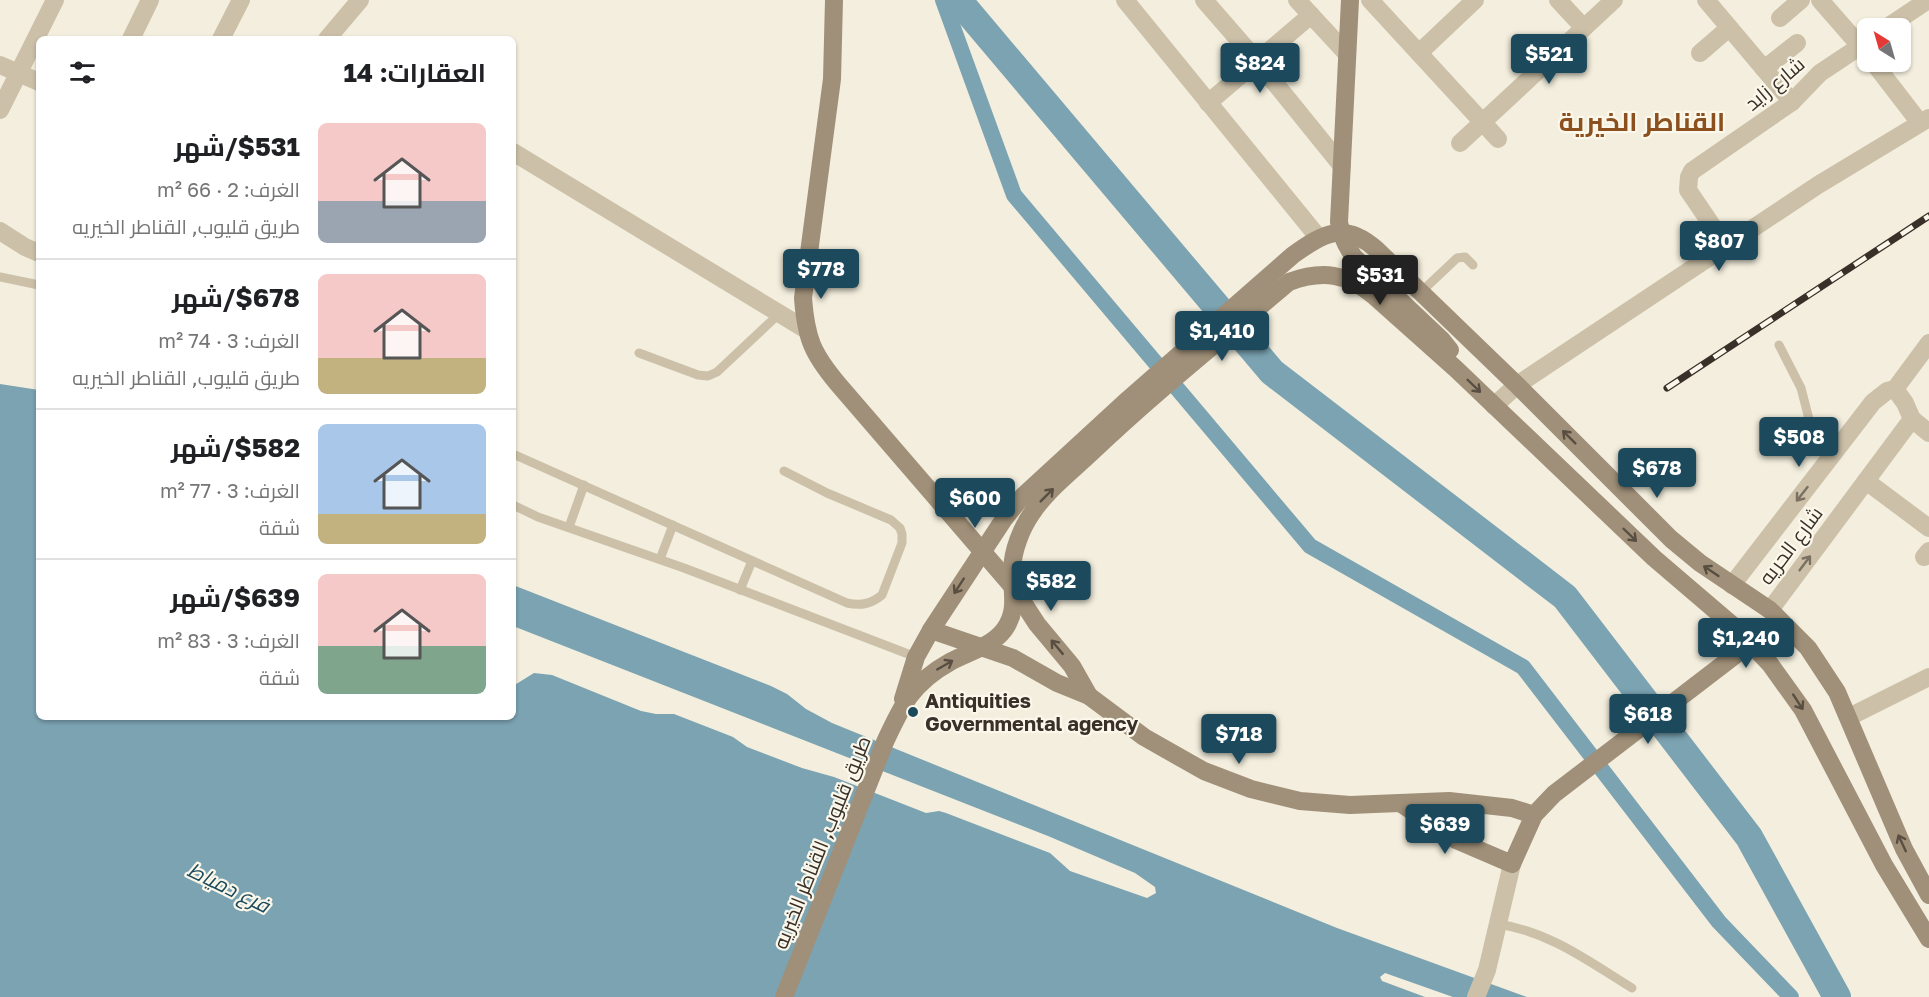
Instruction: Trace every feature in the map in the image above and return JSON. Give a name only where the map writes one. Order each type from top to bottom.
[{"type":"main road","points":[[834,0],[832,79],[803,298],[805,329],[812,349],[824,367],[1013,587],[1037,624],[1072,666],[1089,696]]},
{"type":"main road","points":[[1350,0],[1339,222],[1341,232],[1346,246],[1354,257],[1448,346],[1456,369]]},
{"type":"main road","points":[[1341,232],[1368,241],[1517,385],[1671,539],[1700,563],[1770,610],[1808,648],[1837,692],[1904,849],[1929,895]]},
{"type":"main road","name":"طريق قليوب, القناطر الخيريه","points":[[784,997],[885,742],[903,704],[937,670],[982,647],[997,637],[1009,623],[1014,605],[1012,570],[1014,555],[1031,515],[1128,409],[1293,255],[1318,237],[1341,232]]},
{"type":"main road","name":"طريق قليوب, القناطر الخيريه","points":[[903,704],[906,684],[916,657],[930,630],[1004,519],[1025,493],[1289,282],[1320,274],[1342,278],[1362,286],[1456,369],[1654,558],[1751,642],[1776,671],[1803,710],[1884,865],[1929,939]]},
{"type":"main road","points":[[930,630],[1013,658],[1057,683],[1089,696],[1144,737],[1204,771],[1251,789],[1300,801],[1350,805],[1449,801],[1505,807],[1534,815]]},
{"type":"main road","points":[[1400,803],[1456,840],[1512,864],[1534,815],[1554,794],[1751,642]]},
{"type":"street","points":[[37,36],[55,0]]},
{"type":"street","points":[[132,36],[150,0]]},
{"type":"street","points":[[223,36],[241,0]]},
{"type":"street","points":[[330,36],[360,0]]},
{"type":"street","points":[[1125,0],[1318,237]]},
{"type":"street","points":[[1204,0],[1342,166]]},
{"type":"street","points":[[1297,0],[1347,54]]},
{"type":"street","points":[[1370,0],[1498,139]]},
{"type":"street","points":[[1419,53],[1475,0]]},
{"type":"street","points":[[1558,0],[1584,28]]},
{"type":"street","points":[[1460,143],[1614,0]]},
{"type":"street","points":[[1706,0],[1792,102]]},
{"type":"street","points":[[1780,18],[1801,0]]},
{"type":"street","points":[[1820,0],[1857,39]]},
{"type":"street","points":[[1901,18],[1928,0]]},
{"type":"street","points":[[1208,103],[1311,15]]},
{"type":"street","points":[[1700,53],[1730,28]]},
{"type":"street","points":[[0,110],[36,37]]},
{"type":"street","points":[[1764,69],[1797,43]]},
{"type":"street","name":"شارع زايد","points":[[1726,246],[1690,196],[1687,184],[1689,177],[1697,168],[1792,102],[1820,73],[1857,52]]},
{"type":"street","points":[[0,65],[36,81]]},
{"type":"street","points":[[1494,406],[1517,385],[1818,184],[1925,121],[1882,72]]},
{"type":"street","points":[[516,154],[805,329]]},
{"type":"street","points":[[0,231],[36,253]]},
{"type":"street","name":"شارع الحريه","points":[[1732,585],[1873,402],[1887,391],[1895,389],[1929,343]]},
{"type":"street","points":[[1895,389],[1912,419],[1929,433]]},
{"type":"street","name":"شارع الحريه","points":[[1770,610],[1912,419]]},
{"type":"street","points":[[1866,481],[1929,528]]},
{"type":"street","points":[[1849,717],[1929,677]]},
{"type":"street","points":[[1476,997],[1487,970],[1512,864]]},
{"type":"lane","points":[[1421,292],[1457,258],[1465,257],[1473,265]]},
{"type":"lane","points":[[0,277],[36,284]]},
{"type":"lane","points":[[639,353],[698,375],[708,376],[717,372],[780,313]]},
{"type":"lane","points":[[1779,345],[1801,388],[1810,423],[1837,448]]},
{"type":"lane","points":[[516,455],[855,605],[877,600],[882,595],[891,575],[903,538],[900,528],[896,523],[827,493],[784,471]]},
{"type":"lane","points":[[569,527],[584,485]]},
{"type":"lane","points":[[516,506],[916,657]]},
{"type":"lane","points":[[660,559],[673,525]]},
{"type":"lane","points":[[740,590],[752,561]]},
{"type":"lane","points":[[1498,924],[1517,927],[1544,936],[1632,988]]},
{"type":"water","name":"فرع دمياط","points":[[0,384],[36,390],[36,720],[516,720],[516,684],[534,673],[552,675],[641,711],[674,714],[733,737],[747,747],[802,768],[834,777],[926,813],[939,811],[946,813],[1050,853],[1070,871],[1147,898],[1156,893],[1155,887],[1135,873],[1048,836],[516,627],[516,586],[771,686],[832,723],[1337,928],[1527,997],[1453,997],[1385,973],[1380,977],[1382,981],[1425,997],[0,997]]},
{"type":"waterway","points":[[943,0],[1014,195],[1310,546],[1523,667],[1719,922],[1791,997]]},
{"type":"waterway","points":[[958,0],[1272,372],[1565,597],[1749,837],[1837,997]]},
{"type":"railway","points":[[1667,388],[1929,216]]},
{"type":"place","name":"Antiquities Governmental agency","points":[[913,712]]},
{"type":"district","name":"القناطر الخيرية","points":[[1642,121]]}]
